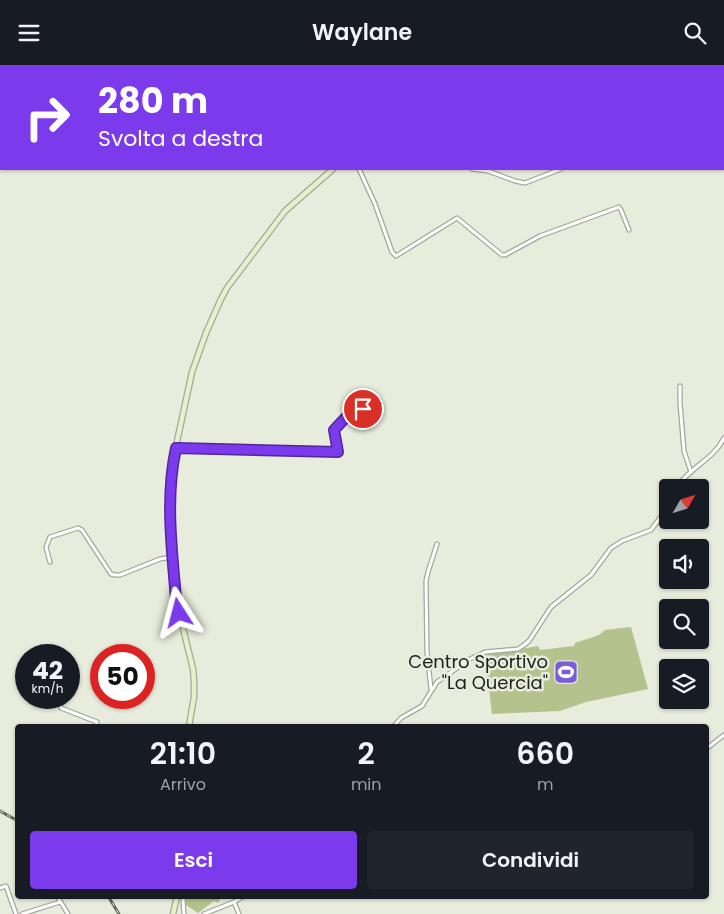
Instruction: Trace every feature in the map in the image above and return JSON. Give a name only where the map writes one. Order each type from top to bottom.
[{"type":"main road","points":[[190,724],[194,680],[176,599],[170,516],[170,478],[192,372],[206,333],[224,293],[285,211],[332,170]]},
{"type":"main road","points":[[173,914],[176,899]]},
{"type":"street","points":[[359,170],[375,204],[392,252],[396,256],[457,218],[502,255],[540,236],[619,207],[629,230]]},
{"type":"street","points":[[480,170],[525,183],[558,170]]},
{"type":"street","points":[[680,386],[684,451],[691,472]]},
{"type":"street","points":[[176,448],[338,452],[334,433],[335,428],[352,411],[363,409]]},
{"type":"street","points":[[682,479],[722,446],[724,438]]},
{"type":"street","points":[[396,724],[405,715],[422,706],[440,679],[481,653],[518,649],[524,645],[529,641],[551,607],[591,575],[611,548],[622,541],[651,530],[659,519]]},
{"type":"street","points":[[50,562],[46,547],[50,537],[78,528],[82,530],[111,574],[120,575],[160,559],[173,557]]},
{"type":"street","points":[[431,690],[426,581],[437,544]]},
{"type":"street","points":[[64,709],[97,722],[96,724]]},
{"type":"street","points":[[709,747],[724,735]]},
{"type":"street","points":[[0,888],[6,886],[16,914]]},
{"type":"street","points":[[58,899],[68,914]]},
{"type":"street","points":[[183,899],[184,914]]},
{"type":"street","points":[[204,914],[239,899]]},
{"type":"street","points":[[22,914],[60,902]]},
{"type":"street","points":[[234,902],[238,914]]},
{"type":"green space","name":"Centro Sportivo \"La Quercia\"","points":[[631,627],[648,689],[586,702],[560,711],[492,714],[485,655],[538,646],[540,650],[574,646],[575,643],[599,635],[605,630]]},
{"type":"green space","points":[[186,899],[220,899],[218,903],[214,901],[198,913],[186,905]]},
{"type":"railway","points":[[0,811],[15,819]]},
{"type":"railway","points":[[110,899],[119,914]]},
{"type":"place","name":"Centro Sportivo \"La Quercia\"","points":[[566,672]]},
{"type":"route","points":[[179,613],[176,599],[170,516],[170,478],[176,448],[338,452],[334,433],[335,428],[352,411],[363,409]]}]
